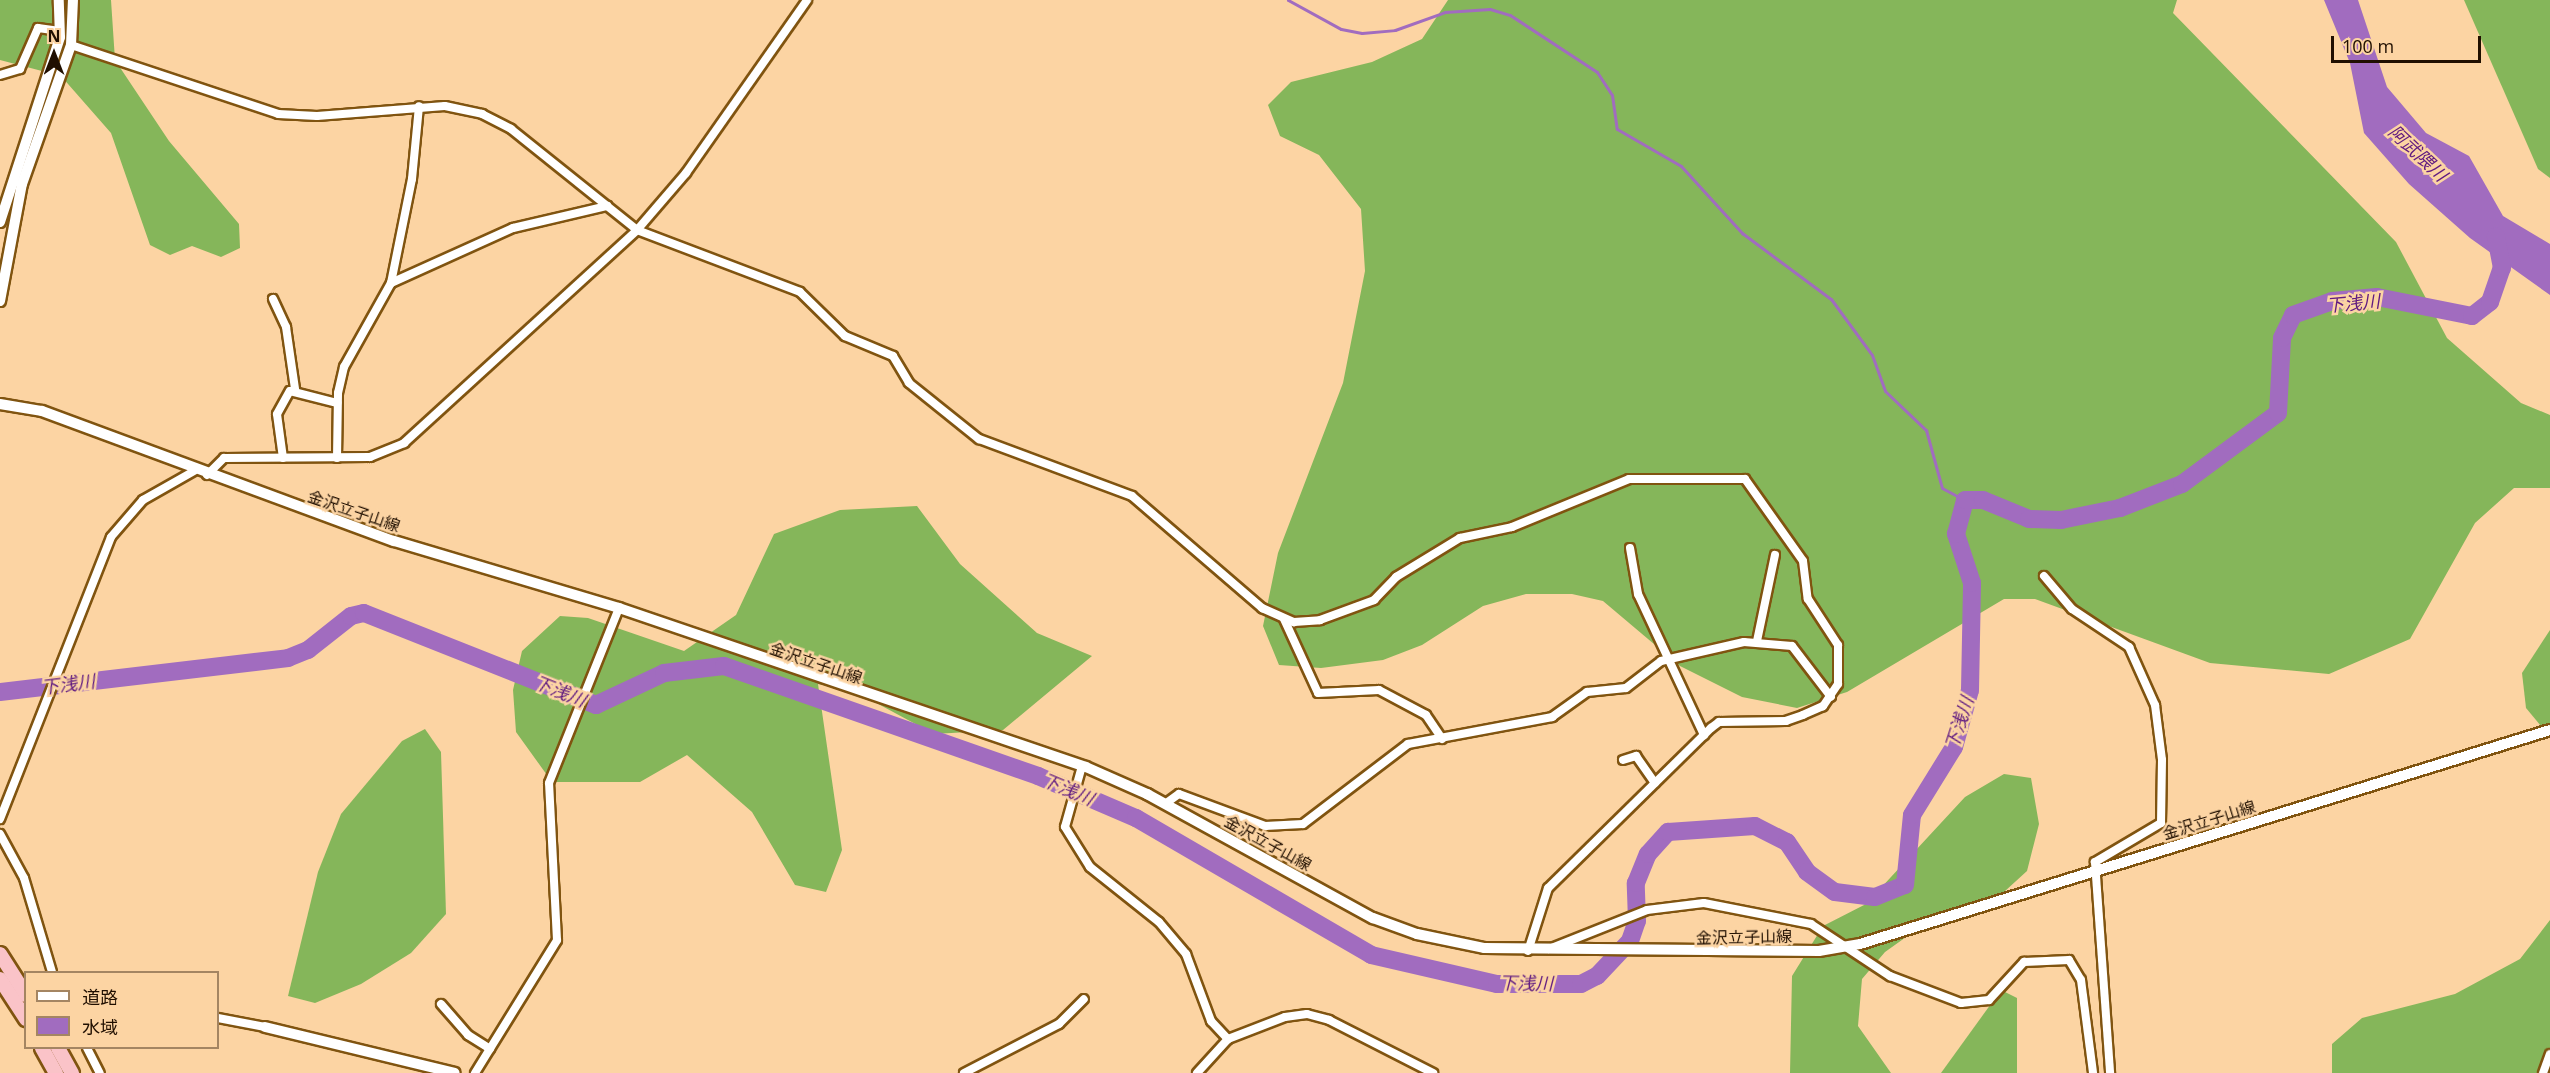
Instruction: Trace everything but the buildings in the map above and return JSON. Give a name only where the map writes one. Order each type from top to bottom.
[{"type":"highway","points":[[0,954],[24,992]]},
{"type":"highway","points":[[0,979],[24,1016]]},
{"type":"highway","points":[[43,1049],[56,1073]]},
{"type":"highway","points":[[59,1049],[72,1073]]},
{"type":"street","points":[[0,222],[60,31],[60,0]]},
{"type":"street","points":[[0,301],[22,184],[71,45],[73,0]]},
{"type":"street","points":[[206,476],[224,458],[378,456],[404,443],[637,230],[686,172],[807,0]]},
{"type":"street","points":[[0,75],[20,69],[38,28],[60,31]]},
{"type":"street","points":[[71,45],[278,114],[317,116],[419,106],[468,110],[511,129],[637,230],[800,292],[845,336],[893,356],[909,382],[979,439],[1132,496],[1245,595],[1284,619],[1320,620],[1345,613],[1374,600],[1396,577],[1460,538],[1512,527],[1629,479],[1734,476],[1745,479],[1803,561],[1808,599],[1841,656],[1831,697],[1822,706],[1786,721],[1719,722],[1548,888],[1528,951]]},
{"type":"street","points":[[337,458],[337,403],[345,368],[391,283],[412,179],[419,106]]},
{"type":"street","points":[[391,283],[513,228],[607,206]]},
{"type":"street","points":[[273,299],[286,327],[296,389],[277,414],[283,458]]},
{"type":"street","points":[[296,389],[337,403]]},
{"type":"street","name":"金沢立子山線","points":[[0,404],[42,411],[206,476],[394,541],[619,608],[1082,766],[1166,804],[1373,918],[1417,934],[1528,951],[1637,953],[1851,946],[2550,730]]},
{"type":"street","points":[[0,819],[119,523],[143,500],[194,471]]},
{"type":"street","points":[[1630,548],[1638,594],[1704,735]]},
{"type":"street","points":[[1757,640],[1775,555]]},
{"type":"street","points":[[2044,576],[2072,609],[2123,640],[2155,705],[2162,819],[2098,855],[2096,871],[2110,1073]]},
{"type":"street","points":[[475,1073],[557,940],[549,783],[577,707],[619,608]]},
{"type":"street","points":[[1284,619],[1318,693],[1380,690],[1426,715],[1442,739]]},
{"type":"street","points":[[1166,804],[1179,794],[1265,826],[1303,824],[1317,818],[1391,753],[1442,739],[1552,717],[1587,692],[1626,688],[1670,660],[1757,640],[1792,646],[1831,697]]},
{"type":"street","points":[[1623,760],[1636,756],[1655,783]]},
{"type":"street","points":[[1082,766],[1066,811],[1065,827],[1090,867],[1159,922],[1186,954],[1211,1021],[1227,1039]]},
{"type":"street","points":[[0,834],[24,879],[52,971]]},
{"type":"street","points":[[1546,951],[1638,913],[1704,903],[1811,924],[1851,946],[1890,976],[1945,999],[1973,1004],[1989,1000],[2024,962],[2069,960],[2081,980],[2093,1073]]},
{"type":"street","points":[[964,1073],[1059,1024],[1084,999]]},
{"type":"street","points":[[441,1004],[468,1035],[490,1049]]},
{"type":"street","points":[[1197,1073],[1227,1039],[1285,1017],[1316,1016],[1433,1073]]},
{"type":"street","points":[[219,1018],[265,1027],[455,1073]]},
{"type":"street","points":[[88,1049],[100,1073]]},
{"type":"street","points":[[2543,1073],[2550,1054]]},
{"type":"green space","points":[[0,0],[111,0],[115,60],[169,141],[239,224],[240,248],[221,257],[192,246],[170,255],[150,245],[111,133],[61,76],[0,60]]},
{"type":"green space","points":[[1448,0],[2177,0],[2173,13],[2396,242],[2447,338],[2521,403],[2550,415],[2550,488],[2514,488],[2475,523],[2410,639],[2329,674],[2210,663],[2035,599],[2004,599],[1847,692],[1797,708],[1742,697],[1680,666],[1603,601],[1572,594],[1526,594],[1483,606],[1422,645],[1383,660],[1321,668],[1279,665],[1263,626],[1278,553],[1343,383],[1365,271],[1361,209],[1319,155],[1280,136],[1268,105],[1291,82],[1372,62],[1422,39]]},
{"type":"green space","points":[[2464,0],[2550,0],[2550,178],[2538,169]]},
{"type":"green space","points":[[917,506],[960,564],[1037,633],[1092,656],[1003,730],[934,734],[856,692],[818,684],[842,850],[826,892],[795,885],[752,812],[687,755],[640,782],[552,782],[516,732],[513,690],[522,651],[560,616],[588,618],[684,651],[736,615],[774,534],[840,510]]},
{"type":"green space","points":[[2550,630],[2550,737],[2526,708],[2522,673]]},
{"type":"green space","points":[[425,729],[441,752],[446,914],[411,953],[361,984],[315,1003],[288,996],[318,872],[341,814],[402,741]]},
{"type":"green space","points":[[2004,774],[2031,778],[2039,824],[2027,871],[1993,902],[1923,925],[1885,952],[1862,979],[1858,1026],[1891,1073],[1790,1073],[1792,976],[1823,926],[1866,904],[1965,797]]},
{"type":"green space","points":[[2550,920],[2550,1073],[2332,1073],[2332,1044],[2362,1018],[2455,994],[2520,959]]},
{"type":"green space","points":[[2001,990],[2017,998],[2017,1073],[1941,1073]]},
{"type":"water","name":"阿武隈川","points":[[2324,0],[2358,0],[2387,87],[2426,133],[2469,156],[2503,216],[2550,244],[2550,295],[2470,238],[2409,184],[2364,133],[2350,63]]},
{"type":"waterway","points":[[1288,0],[1341,29],[1362,33],[1395,30],[1445,12],[1490,9],[1510,15],[1597,72],[1612,95],[1617,129],[1681,166],[1742,233],[1831,299],[1872,355],[1885,391],[1926,430],[1942,488],[1965,500]]},
{"type":"waterway","name":"下浅川","points":[[0,692],[288,658],[308,650],[351,616],[364,613],[596,705],[664,673],[724,666],[1038,776],[1136,818],[1371,955],[1497,984],[1581,984],[1597,976],[1630,941],[1637,921],[1636,883],[1648,854],[1668,832],[1755,826],[1787,842],[1807,872],[1835,892],[1875,897],[1905,885],[1912,815],[1954,747],[1970,690],[1972,583],[1956,534],[1965,500],[1983,500],[2029,519],[2061,520],[2120,508],[2182,484],[2278,413],[2282,338],[2293,315],[2332,301],[2377,297],[2472,316],[2490,302],[2502,268],[2496,237]]}]
